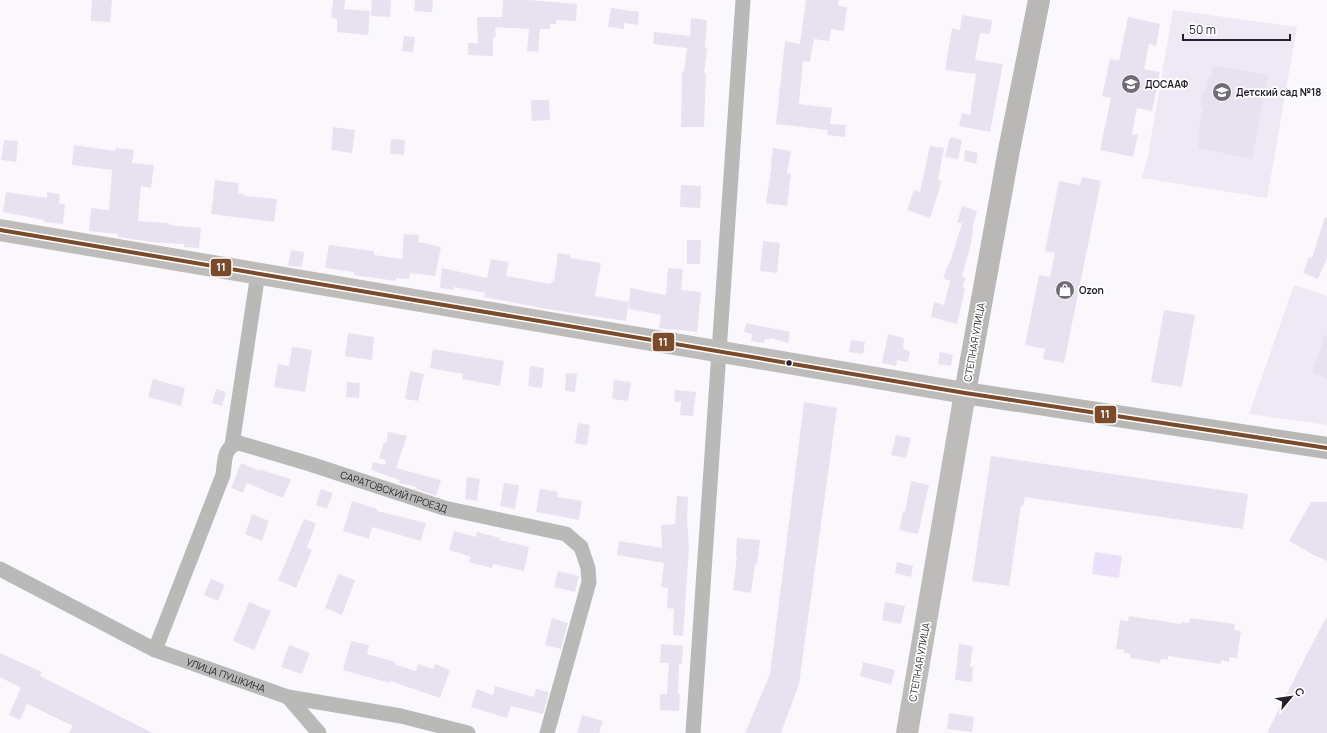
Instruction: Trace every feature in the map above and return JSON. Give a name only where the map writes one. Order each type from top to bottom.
[{"type":"main road","points":[[0,230],[965,393]]},
{"type":"main road","name":"СТЕПНАЯ УЛИЦА","points":[[907,733],[965,393]]},
{"type":"street","points":[[693,733],[743,0]]},
{"type":"street","name":"СТЕПНАЯ УЛИЦА","points":[[965,393],[1009,150],[1039,0]]},
{"type":"street","points":[[155,650],[223,475],[227,450],[232,445],[258,273]]},
{"type":"street","points":[[965,393],[1327,448]]},
{"type":"street","name":"САРАТОВСКИЙ ПРОЕЗД","points":[[232,445],[239,442],[444,508],[566,534],[581,548],[588,568],[589,582],[547,733]]},
{"type":"street","name":"УЛИЦА ПУШКИНА","points":[[0,569],[155,650],[288,697],[401,716],[468,733]]},
{"type":"street","points":[[288,697],[319,733]]},
{"type":"shaded area","name":"Детский сад №18","points":[[1173,10],[1297,27],[1267,198],[1142,178],[1148,156]]},
{"type":"shaded area","points":[[1294,285],[1327,296],[1327,425],[1249,414]]},
{"type":"shaded area","points":[[1095,552],[1122,556],[1119,578],[1092,574]]},
{"type":"building","points":[[92,0],[112,0],[110,22],[91,21]]},
{"type":"building","points":[[333,0],[345,0],[344,9],[370,11],[368,35],[337,32],[337,19],[331,18]]},
{"type":"building","points":[[372,0],[391,0],[390,17],[371,16]]},
{"type":"building","points":[[415,0],[433,0],[432,12],[414,11]]},
{"type":"building","points":[[503,0],[529,0],[577,4],[576,21],[556,20],[556,24],[550,24],[550,29],[540,29],[538,52],[527,51],[529,29],[495,27],[496,37],[493,37],[493,56],[468,55],[468,43],[478,43],[477,17],[502,17]]},
{"type":"building","points":[[806,0],[839,0],[838,6],[847,7],[844,31],[831,29],[829,41],[814,39],[810,62],[803,61],[799,104],[832,108],[830,124],[846,125],[845,137],[827,135],[828,130],[776,124],[785,41],[800,44]]},
{"type":"building","points":[[611,8],[639,12],[638,25],[624,23],[624,29],[608,27]]},
{"type":"building","points":[[962,15],[992,20],[990,34],[980,33],[975,60],[1003,64],[990,132],[959,126],[962,113],[970,115],[976,74],[945,70],[952,28],[960,30]]},
{"type":"building","name":"ДОСААФ","points":[[1128,17],[1160,24],[1156,46],[1149,44],[1144,69],[1160,72],[1152,111],[1137,108],[1132,134],[1138,135],[1133,157],[1100,150],[1111,98],[1102,96],[1110,59],[1119,61]]},
{"type":"building","points":[[691,18],[707,20],[705,48],[707,48],[704,73],[706,73],[704,127],[681,127],[682,72],[684,72],[687,48],[653,44],[654,32],[690,36]]},
{"type":"building","points":[[404,36],[415,37],[413,52],[402,51]]},
{"type":"building","points":[[1213,65],[1268,75],[1252,159],[1198,148],[1200,134],[1198,134],[1203,107],[1200,106],[1202,91],[1205,91],[1208,78],[1211,78]]},
{"type":"building","points":[[531,100],[549,100],[550,120],[532,121]]},
{"type":"building","points":[[333,127],[355,130],[352,153],[331,150]]},
{"type":"building","points":[[950,137],[962,140],[958,159],[945,157]]},
{"type":"building","points":[[391,139],[405,140],[404,155],[390,154]]},
{"type":"building","points":[[4,140],[18,141],[16,162],[1,160]]},
{"type":"building","points":[[74,145],[115,151],[116,148],[134,150],[132,163],[154,165],[151,188],[141,186],[138,221],[169,223],[169,225],[201,228],[199,248],[184,247],[184,244],[151,242],[118,237],[118,234],[89,231],[91,208],[109,210],[112,170],[72,165]]},
{"type":"building","points":[[930,146],[944,148],[938,180],[942,181],[930,218],[907,210],[914,190],[920,192]]},
{"type":"building","points":[[773,148],[791,151],[787,173],[791,174],[787,206],[766,203]]},
{"type":"building","points":[[965,150],[978,153],[976,164],[964,161]]},
{"type":"building","points":[[1082,177],[1101,181],[1064,363],[1043,359],[1045,349],[1025,345],[1039,275],[1050,277],[1055,253],[1045,251],[1059,181],[1080,185]]},
{"type":"building","points":[[215,180],[239,183],[238,193],[245,194],[244,196],[277,199],[274,222],[211,214]]},
{"type":"building","points":[[681,185],[701,186],[700,208],[680,207]]},
{"type":"building","points":[[6,192],[47,198],[47,192],[60,194],[59,204],[65,204],[63,224],[44,222],[44,220],[3,212]]},
{"type":"building","points":[[962,206],[977,211],[972,230],[971,244],[962,276],[966,278],[962,287],[965,288],[957,324],[931,317],[934,302],[944,305],[950,281],[943,278],[951,259],[962,223],[957,223]]},
{"type":"building","points":[[1325,217],[1327,218],[1327,258],[1318,279],[1303,273],[1309,257],[1312,258]]},
{"type":"building","points":[[404,234],[419,235],[418,242],[441,247],[435,276],[410,273],[409,279],[396,278],[396,281],[354,275],[354,272],[325,268],[329,245],[374,251],[374,255],[402,259]]},
{"type":"building","points":[[687,240],[701,240],[700,264],[687,264]]},
{"type":"building","points":[[763,241],[780,243],[777,273],[760,271]]},
{"type":"building","points":[[291,250],[304,252],[302,267],[288,266]]},
{"type":"building","points":[[558,253],[570,255],[570,258],[601,263],[595,296],[629,302],[626,321],[547,309],[484,297],[485,293],[454,287],[454,290],[440,288],[442,268],[487,278],[491,259],[509,262],[506,276],[551,284],[552,281],[554,281]]},
{"type":"building","points":[[668,268],[683,269],[681,290],[701,292],[697,332],[659,328],[661,315],[629,309],[630,288],[666,295]]},
{"type":"building","points":[[1164,310],[1195,315],[1182,387],[1151,382]]},
{"type":"building","points":[[746,323],[790,332],[788,343],[770,338],[769,340],[765,339],[764,343],[751,341],[752,334],[744,332]]},
{"type":"building","points":[[348,333],[374,337],[372,360],[345,356]]},
{"type":"building","points":[[888,334],[904,338],[903,349],[910,351],[908,362],[897,360],[896,366],[882,363]]},
{"type":"building","points":[[1325,335],[1327,335],[1327,379],[1312,373]]},
{"type":"building","points":[[851,340],[865,342],[863,354],[849,352]]},
{"type":"building","points":[[292,347],[312,350],[305,392],[274,387],[278,364],[289,366]]},
{"type":"building","points":[[433,349],[504,361],[500,386],[462,379],[463,374],[430,368]]},
{"type":"building","points":[[940,352],[953,355],[951,366],[938,364]]},
{"type":"building","points":[[530,366],[544,368],[542,388],[528,386]]},
{"type":"building","points":[[410,371],[424,374],[418,401],[405,399]]},
{"type":"building","points":[[566,373],[577,374],[575,392],[565,391]]},
{"type":"building","points":[[153,379],[185,388],[181,406],[148,397]]},
{"type":"building","points":[[614,380],[631,382],[628,401],[612,399]]},
{"type":"building","points":[[347,382],[360,383],[359,398],[346,397]]},
{"type":"building","points":[[216,389],[226,392],[222,406],[212,403]]},
{"type":"building","points":[[675,390],[696,392],[693,416],[680,415],[681,402],[674,402]]},
{"type":"building","points":[[804,402],[837,408],[799,684],[781,733],[745,733],[770,674]]},
{"type":"building","points":[[578,423],[590,425],[587,445],[575,443]]},
{"type":"building","points":[[388,432],[407,436],[396,468],[441,480],[436,496],[416,489],[417,487],[399,483],[400,480],[371,470],[373,462],[385,465],[386,460],[379,458],[384,442],[386,443]]},
{"type":"building","points":[[896,435],[911,438],[906,458],[891,455]]},
{"type":"building","points":[[991,456],[1248,494],[1243,529],[1025,497],[1023,506],[1021,506],[1009,586],[972,581]]},
{"type":"building","points":[[241,463],[260,471],[261,470],[291,479],[283,498],[247,483],[243,493],[231,488]]},
{"type":"building","points":[[467,477],[480,479],[477,501],[465,499]]},
{"type":"building","points":[[911,481],[929,485],[918,534],[899,530],[903,511],[905,512]]},
{"type":"building","points":[[504,483],[519,485],[515,509],[500,506]]},
{"type":"building","points":[[321,489],[333,493],[327,509],[316,505]]},
{"type":"building","points":[[540,489],[558,492],[557,497],[582,501],[579,520],[536,512]]},
{"type":"building","points":[[677,496],[688,497],[687,519],[689,547],[683,636],[673,635],[674,609],[667,608],[668,588],[661,587],[664,563],[617,555],[619,541],[662,548],[661,525],[675,524]]},
{"type":"building","points":[[352,501],[377,509],[377,511],[426,523],[421,541],[372,527],[369,539],[343,531]]},
{"type":"building","points":[[1311,502],[1327,502],[1327,561],[1289,541]]},
{"type":"building","points":[[252,514],[269,521],[262,541],[245,534]]},
{"type":"building","points":[[304,519],[316,523],[307,548],[312,550],[296,588],[278,580]]},
{"type":"building","points":[[454,531],[476,537],[477,532],[500,538],[499,540],[529,547],[524,571],[493,564],[492,568],[469,562],[471,557],[449,550]]},
{"type":"building","points":[[737,538],[760,540],[757,565],[755,564],[751,593],[733,590],[737,556]]},
{"type":"building","points":[[897,562],[913,566],[911,577],[895,573]]},
{"type":"building","points":[[558,571],[579,576],[575,592],[554,587]]},
{"type":"building","points":[[338,574],[355,580],[342,615],[325,608]]},
{"type":"building","points":[[211,579],[225,585],[218,601],[204,595]]},
{"type":"building","points":[[249,602],[271,611],[254,650],[233,641]]},
{"type":"building","points":[[885,602],[905,606],[901,624],[882,620]]},
{"type":"building","points":[[1129,616],[1181,624],[1181,622],[1189,623],[1190,618],[1235,624],[1234,630],[1241,631],[1237,658],[1229,657],[1229,662],[1221,660],[1221,664],[1168,656],[1168,660],[1161,659],[1160,663],[1130,658],[1130,654],[1124,653],[1124,650],[1116,649],[1120,620],[1128,621]]},
{"type":"building","points":[[1327,616],[1327,733],[1267,733],[1309,650]]},
{"type":"building","points":[[552,618],[568,623],[561,649],[545,645]]},
{"type":"building","points":[[351,641],[369,645],[367,654],[395,662],[394,664],[416,671],[418,664],[433,669],[435,664],[450,670],[440,698],[390,681],[390,683],[343,670]]},
{"type":"building","points":[[661,644],[683,646],[682,664],[679,664],[679,711],[660,710],[660,694],[667,694],[669,663],[660,663]]},
{"type":"building","points":[[959,644],[973,646],[970,667],[973,667],[972,682],[955,680]]},
{"type":"building","points":[[289,645],[310,653],[302,674],[281,667]]},
{"type":"building","points":[[0,653],[42,672],[40,676],[153,733],[69,733],[73,726],[27,704],[20,720],[9,715],[21,688],[0,677]]},
{"type":"building","points":[[863,662],[895,670],[891,685],[860,676]]},
{"type":"building","points":[[495,686],[534,697],[536,689],[549,692],[543,714],[511,706],[507,718],[471,707],[477,689],[493,695]]},
{"type":"building","points":[[949,713],[974,717],[972,732],[947,729]]},
{"type":"building","points":[[582,715],[603,721],[599,733],[577,733]]},
{"type":"transit line","name":"11","points":[[0,230],[965,393],[1327,448]]},
{"type":"place","name":"ДОСААФ","points":[[1131,84]]},
{"type":"place","name":"Детский сад №18","points":[[1222,92]]},
{"type":"place","name":"Ozon","points":[[1065,290]]}]
